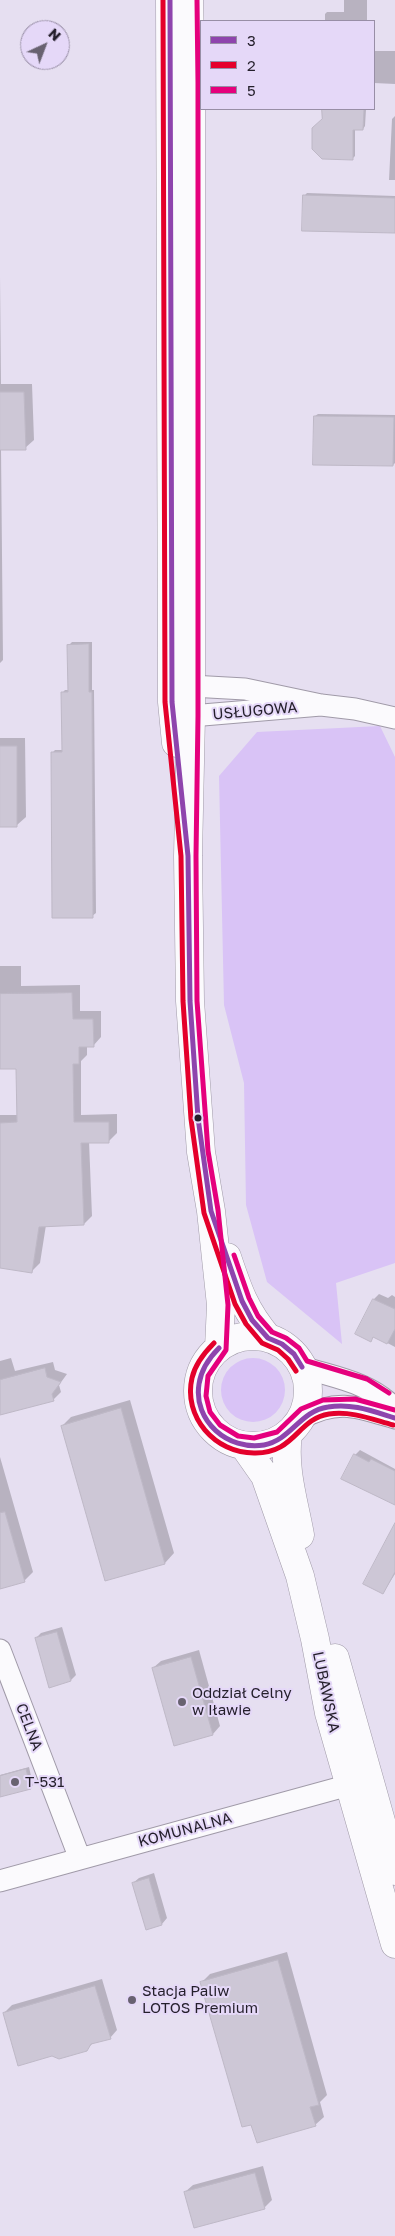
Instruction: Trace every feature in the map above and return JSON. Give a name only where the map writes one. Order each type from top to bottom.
[{"type":"main road","points":[[170,0],[190,1001],[200,1144],[211,1211],[221,1305],[219,1348]]},
{"type":"main road","points":[[185,701],[191,83],[189,0]]},
{"type":"main road","points":[[211,1211],[242,1301],[252,1320],[268,1338]]},
{"type":"main road","points":[[242,1337],[268,1338],[282,1344],[294,1354],[302,1367],[308,1393],[306,1406],[295,1426],[267,1444],[244,1446],[229,1441],[216,1432],[206,1420],[200,1406],[198,1390],[200,1375],[211,1356],[230,1341],[242,1337]]},
{"type":"main road","name":"LUBAWSKA","points":[[295,1426],[286,1447],[288,1470],[303,1546],[395,1944]]},
{"type":"main road","name":"LUBAWSKA","points":[[244,1446],[265,1476],[300,1576],[316,1639],[329,1713],[395,1871]]},
{"type":"street","name":"USŁUGOWA","points":[[185,701],[245,689],[320,705]]},
{"type":"street","name":"USŁUGOWA","points":[[185,701],[320,705],[355,709],[395,718]]},
{"type":"street","points":[[302,1367],[364,1386],[386,1399],[395,1409]]},
{"type":"street","points":[[295,1426],[319,1408],[341,1405],[360,1408],[395,1418]]},
{"type":"street","name":"CELNA","points":[[0,1650],[80,1859]]},
{"type":"street","name":"KOMUNALNA","points":[[0,1881],[359,1782]]},
{"type":"shaded area","points":[[380,726],[395,757],[395,1263],[336,1283],[342,1344],[267,1282],[246,1205],[244,1083],[224,1005],[219,776],[257,732]]},
{"type":"shaded area","points":[[247,1358],[259,1358],[276,1367],[283,1378],[285,1390],[283,1402],[276,1413],[259,1422],[247,1422],[235,1417],[226,1408],[221,1396],[221,1384],[226,1372],[235,1363]]},
{"type":"building","points":[[322,110],[364,110],[363,130],[353,130],[353,160],[322,159],[312,149],[312,128],[322,119]]},
{"type":"building","points":[[303,195],[395,198],[395,233],[302,231]]},
{"type":"building","points":[[0,392],[24,392],[26,450],[0,450]]},
{"type":"building","points":[[314,416],[394,417],[393,466],[313,465]]},
{"type":"building","points":[[89,644],[89,692],[92,692],[93,918],[52,918],[51,752],[62,752],[61,692],[68,692],[67,645]]},
{"type":"building","points":[[0,746],[17,746],[17,827],[0,827]]},
{"type":"building","points":[[72,993],[73,1019],[93,1019],[94,1047],[79,1047],[79,1064],[73,1064],[74,1122],[109,1122],[109,1143],[81,1143],[84,1225],[39,1227],[32,1273],[0,1268],[0,1123],[17,1122],[16,1069],[0,1069],[0,994]]},
{"type":"building","points":[[373,1299],[395,1309],[395,1329],[387,1344],[373,1337],[371,1342],[355,1334]]},
{"type":"building","points":[[45,1368],[47,1377],[61,1382],[52,1394],[54,1401],[0,1415],[0,1380]]},
{"type":"building","points":[[121,1408],[165,1564],[105,1581],[61,1426]]},
{"type":"building","points":[[354,1454],[369,1462],[371,1459],[395,1471],[395,1505],[341,1479]]},
{"type":"building","points":[[5,1512],[25,1582],[0,1589],[0,1513]]},
{"type":"building","points":[[395,1523],[395,1572],[383,1594],[363,1584]]},
{"type":"building","points":[[57,1632],[71,1681],[49,1688],[35,1638]]},
{"type":"building","name":"Oddział Celny w Iławie","points":[[191,1657],[213,1735],[174,1746],[152,1668]]},
{"type":"building","name":"T-531","points":[[26,1769],[31,1789],[0,1797],[0,1776]]},
{"type":"building","points":[[149,1878],[162,1925],[146,1930],[132,1883]]},
{"type":"building","points":[[278,1960],[319,2105],[310,2107],[316,2126],[257,2143],[251,2125],[242,2127],[200,1982]]},
{"type":"building","points":[[95,1986],[111,2039],[91,2044],[87,2051],[59,2059],[52,2056],[18,2066],[3,2013]]},
{"type":"building","points":[[255,2173],[265,2209],[194,2228],[184,2192]]},
{"type":"transit line","name":"2","points":[[163,0],[165,702],[181,856],[183,1001],[191,1119],[204,1213],[235,1304],[246,1324],[262,1343],[278,1350],[288,1359],[296,1371]]},
{"type":"transit line","name":"3","points":[[170,0],[172,702],[188,856],[190,1001],[198,1118],[211,1211],[242,1301],[252,1320],[268,1338],[282,1344],[294,1354],[302,1367]]},
{"type":"transit line","name":"5","points":[[197,0],[197,1001],[208,1151],[218,1210],[228,1305],[226,1350],[208,1376],[206,1396],[210,1412],[220,1425],[238,1436],[254,1438],[277,1432],[301,1409],[323,1400],[355,1399],[395,1410]]},
{"type":"transit line","name":"5","points":[[234,1255],[249,1298],[258,1316],[272,1332],[286,1338],[299,1348],[307,1361],[367,1379],[389,1393]]},
{"type":"transit line","name":"2","points":[[214,1343],[195,1368],[190,1392],[192,1406],[197,1419],[215,1440],[227,1447],[254,1453],[268,1452],[279,1448],[318,1417],[329,1414],[354,1415],[393,1425]]},
{"type":"transit line","name":"3","points":[[219,1348],[204,1369],[199,1384],[199,1397],[207,1421],[216,1431],[238,1443],[251,1446],[273,1442],[289,1432],[310,1414],[328,1407],[354,1407],[395,1418]]},
{"type":"place","name":"Oddział Celny w Iławie","points":[[182,1702]]},
{"type":"place","name":"T-531","points":[[15,1782]]},
{"type":"place","name":"Stacja Paliw LOTOS Premium","points":[[132,2000]]}]
